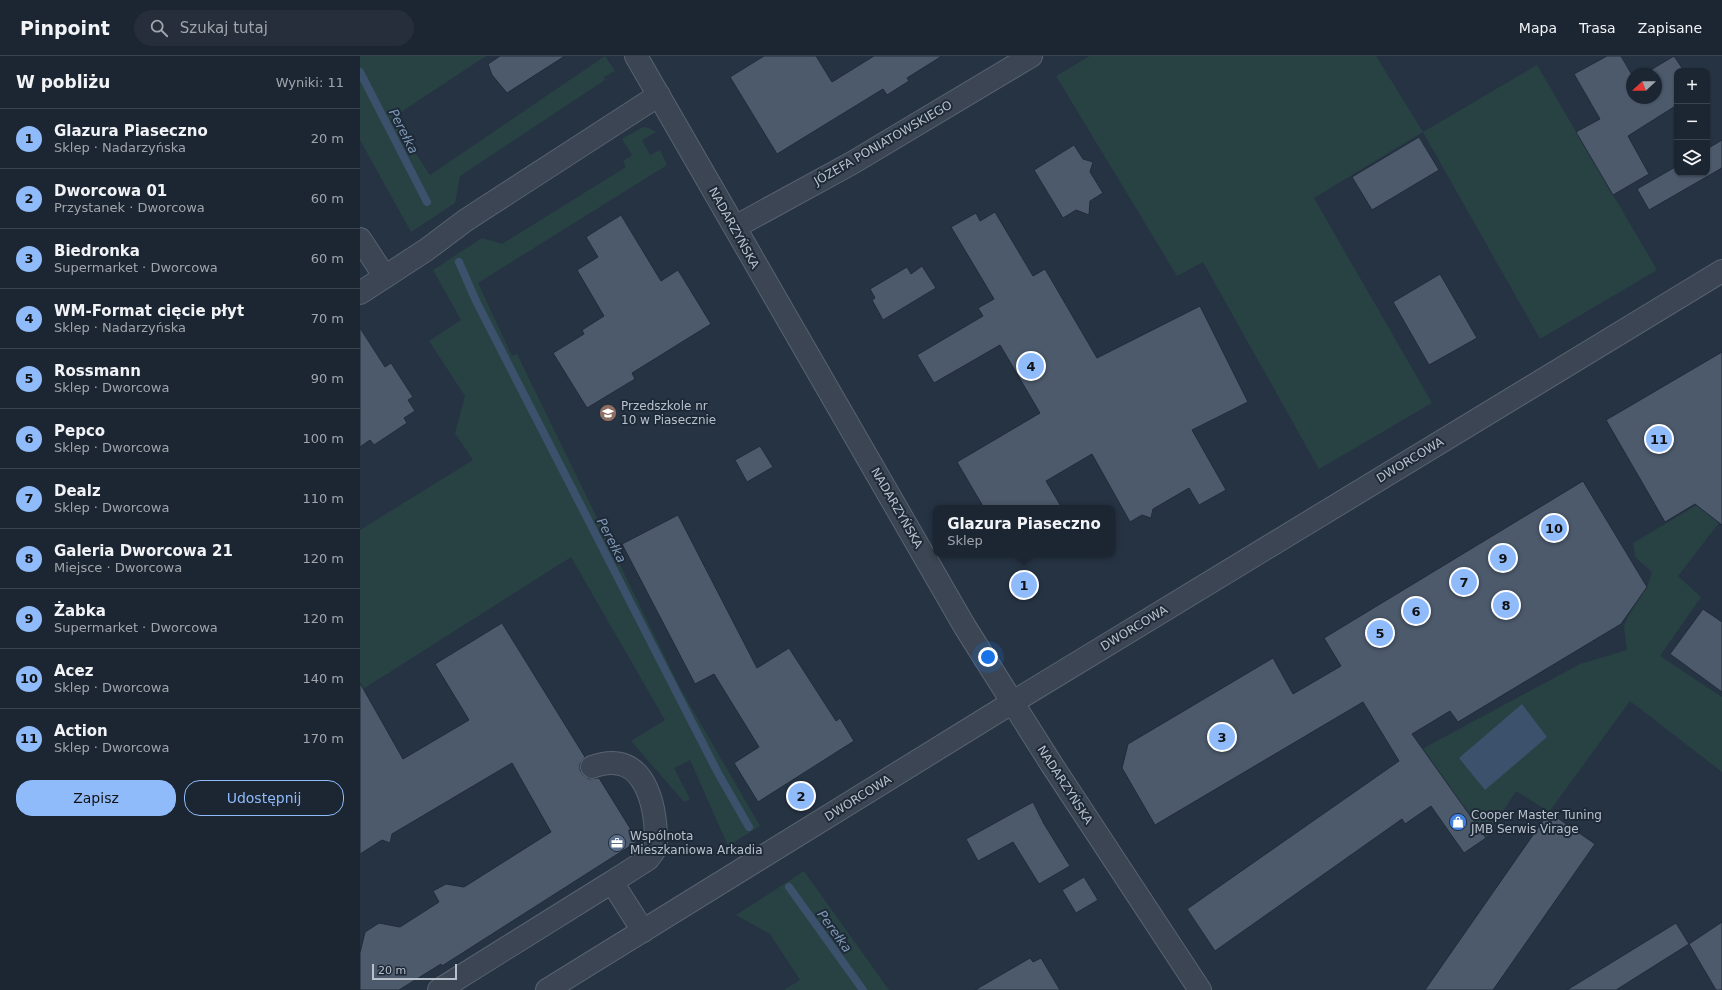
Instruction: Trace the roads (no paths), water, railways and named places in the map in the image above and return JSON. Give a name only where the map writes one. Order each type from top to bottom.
[{"type":"street","name":"NADARZYŃSKA","points":[[636,56],[917,541],[965,627],[1048,759],[1200,990]]},
{"type":"street","name":"JÓZEFA PONIATOWSKIEGO","points":[[734,227],[870,152],[1031,56]]},
{"type":"street","points":[[360,293],[466,220],[659,95]]},
{"type":"street","points":[[360,239],[385,277]]},
{"type":"street","name":"DWORCOWA","points":[[547,990],[1013,702],[1722,271]]},
{"type":"street","points":[[439,990],[648,859],[656,848],[654,819],[649,796],[643,780],[631,767],[618,763],[605,762],[592,767]]},
{"type":"street","points":[[612,882],[643,931]]},
{"type":"water","points":[[1522,704],[1547,737],[1485,790],[1459,758]]},
{"type":"waterway","name":"Perełka","points":[[360,72],[427,202]]},
{"type":"waterway","name":"Perełka","points":[[459,262],[476,301],[718,773],[749,827]]},
{"type":"waterway","name":"Perełka","points":[[789,887],[863,990]]},
{"type":"place","name":"WM-Format cięcie płyt","points":[[1031,366]]},
{"type":"place","name":"Przedszkole nr 10 w Piasecznie","points":[[608,413]]},
{"type":"place","name":"Action","points":[[1659,439]]},
{"type":"place","name":"Acez","points":[[1554,528]]},
{"type":"place","name":"Żabka","points":[[1503,558]]},
{"type":"place","name":"Dealz","points":[[1464,582]]},
{"type":"place","name":"Glazura Piaseczno","points":[[1024,585]]},
{"type":"place","name":"Galeria Dworcowa 21","points":[[1506,605]]},
{"type":"place","name":"Pepco","points":[[1416,611]]},
{"type":"place","name":"Rossmann","points":[[1380,633]]},
{"type":"place","name":"Biedronka","points":[[1222,737]]},
{"type":"place","name":"Dworcowa 01","points":[[801,796]]},
{"type":"place","name":"Cooper Master Tuning JMB Serwis Virage","points":[[1458,822]]},
{"type":"place","name":"Wspólnota Mieszkaniowa Arkadia","points":[[617,843]]}]
